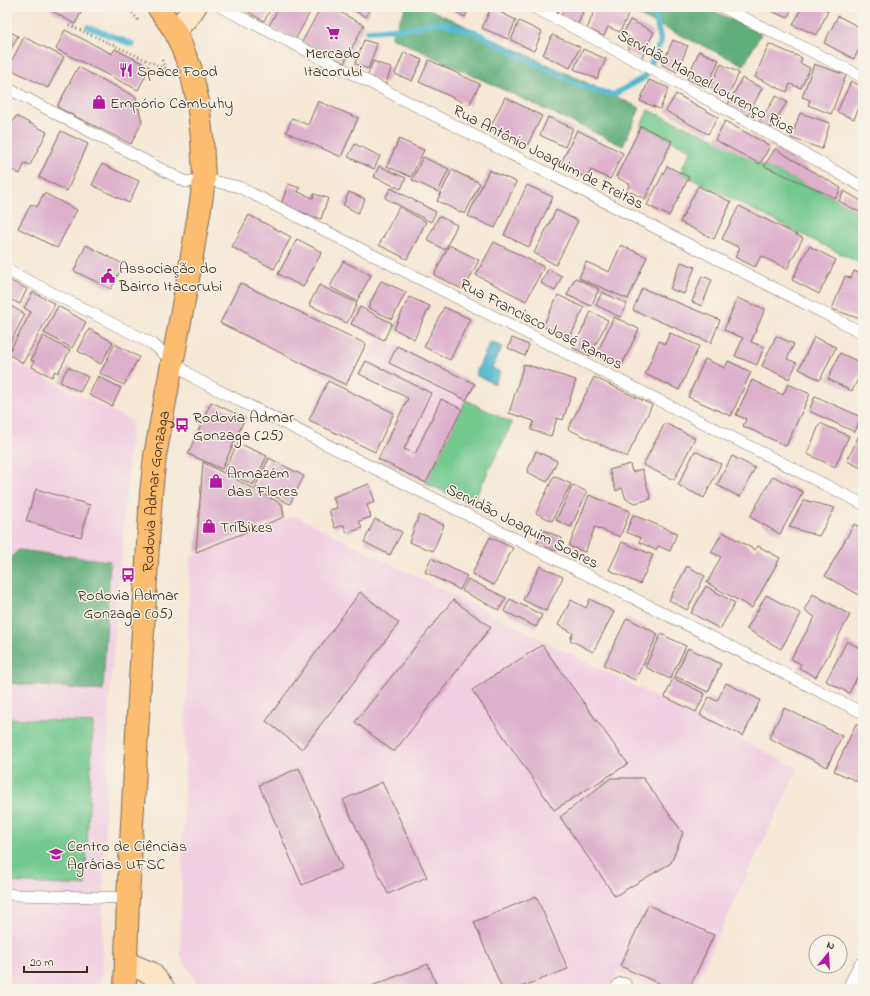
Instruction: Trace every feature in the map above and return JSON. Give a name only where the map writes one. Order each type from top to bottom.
[{"type":"main road","name":"Rodovia Admar Gonzaga","points":[[125,989],[128,898],[151,493],[155,456],[188,279],[204,179],[198,102],[190,67],[176,31],[158,7]]},
{"type":"main road","points":[[176,31],[195,7]]},
{"type":"main road","points":[[126,963],[151,972],[164,989]]},
{"type":"street","points":[[854,989],[863,968]]},
{"type":"lane","name":"Rua Antônio Joaquim de Freitas","points":[[221,7],[863,333]]},
{"type":"lane","name":"Servidão Manoel Lourenço Rios","points":[[533,7],[656,71],[863,187]]},
{"type":"lane","points":[[722,7],[863,77]]},
{"type":"lane","points":[[7,88],[186,182],[204,179]]},
{"type":"lane","name":"Rua Francisco José Ramos","points":[[204,179],[239,188],[863,504]]},
{"type":"lane","name":"Servidão Joaquim Soares","points":[[7,270],[153,344],[196,379],[863,713]]},
{"type":"lane","points":[[7,893],[14,895],[128,898]]},
{"type":"path","points":[[69,25],[165,69]]},
{"type":"shaded area","points":[[378,337],[475,384],[426,483],[378,459],[408,398],[359,374]]},
{"type":"shaded area","points":[[7,359],[132,421],[108,719],[101,989],[7,989]]},
{"type":"shaded area","points":[[294,515],[798,768],[693,989],[656,989],[618,971],[611,989],[201,989],[180,955],[190,557]]},
{"type":"green space","points":[[406,7],[425,7],[640,108],[623,146],[391,37]]},
{"type":"green space","points":[[620,7],[706,7],[761,34],[744,65]]},
{"type":"green space","points":[[648,110],[715,139],[764,166],[836,198],[863,214],[863,265],[680,173],[691,150],[641,126]]},
{"type":"green space","points":[[466,400],[512,423],[472,505],[426,483]]},
{"type":"green space","points":[[18,550],[110,561],[103,691],[7,683],[7,562]]},
{"type":"green space","points":[[7,718],[93,723],[85,886],[7,882]]},
{"type":"water","points":[[490,342],[502,347],[492,368],[500,372],[495,384],[475,375]]},
{"type":"building","points":[[45,7],[84,7],[75,24]]},
{"type":"building","points":[[246,7],[272,7],[264,21],[245,10]]},
{"type":"building","points":[[279,7],[313,7],[295,40],[269,26]]},
{"type":"building","name":"Mercado Itacorubi","points":[[321,7],[330,7],[364,25],[344,63],[302,42]]},
{"type":"building","points":[[348,7],[371,7],[366,17]]},
{"type":"building","points":[[446,7],[470,7],[465,17]]},
{"type":"building","points":[[542,7],[560,7],[557,14]]},
{"type":"building","points":[[565,7],[585,7],[578,24],[561,16]]},
{"type":"building","points":[[596,7],[609,7],[628,15],[620,32],[608,27],[604,36],[587,29]]},
{"type":"building","points":[[760,7],[792,7],[788,18]]},
{"type":"building","points":[[802,7],[820,7],[828,11],[817,35],[793,25]]},
{"type":"building","points":[[491,8],[516,20],[508,39],[482,28]]},
{"type":"building","points":[[838,16],[863,29],[863,42],[854,59],[824,43]]},
{"type":"building","points":[[630,20],[654,32],[641,59],[626,52],[633,39],[623,34]]},
{"type":"building","points":[[519,21],[542,32],[534,51],[511,40]]},
{"type":"building","points":[[7,30],[18,36],[7,57]]},
{"type":"building","points":[[65,30],[112,54],[115,49],[150,67],[138,90],[56,49]]},
{"type":"building","points":[[552,35],[580,47],[570,68],[543,55]]},
{"type":"building","points":[[24,37],[64,57],[48,88],[8,68]]},
{"type":"building","points":[[364,40],[377,44],[368,69],[355,64]]},
{"type":"building","points":[[673,40],[688,46],[677,72],[662,65]]},
{"type":"building","points":[[769,44],[802,58],[800,63],[810,68],[801,88],[790,84],[787,92],[755,77]]},
{"type":"building","points":[[583,49],[606,59],[597,79],[574,69]]},
{"type":"building","points":[[699,51],[719,60],[707,88],[687,79]]},
{"type":"building","points":[[404,52],[422,60],[412,81],[395,74]]},
{"type":"building","points":[[429,60],[480,84],[469,105],[419,82]]},
{"type":"building","points":[[373,61],[391,68],[386,84],[367,77]]},
{"type":"building","points":[[721,64],[739,73],[728,96],[710,87]]},
{"type":"building","points":[[814,64],[846,75],[831,114],[808,105],[810,100],[802,97]]},
{"type":"building","name":"Empório Cambuhy","points":[[78,67],[136,97],[142,122],[131,144],[57,107]]},
{"type":"building","points":[[742,78],[762,88],[748,116],[727,106]]},
{"type":"building","points":[[649,80],[669,88],[660,109],[640,101]]},
{"type":"building","points":[[851,81],[863,87],[863,99],[854,119],[837,112]]},
{"type":"building","points":[[676,94],[718,117],[708,134],[666,111]]},
{"type":"building","points":[[776,96],[787,102],[770,129],[759,122]]},
{"type":"building","points":[[505,97],[542,116],[527,146],[490,128]]},
{"type":"building","points":[[318,101],[358,118],[341,157],[286,132],[292,118],[308,125]]},
{"type":"building","points":[[800,113],[830,123],[822,149],[791,138]]},
{"type":"building","points":[[16,116],[47,132],[30,165],[25,163],[20,174],[7,167],[7,133]]},
{"type":"building","points":[[548,117],[573,128],[565,147],[540,135]]},
{"type":"building","points":[[725,121],[770,146],[760,164],[715,140]]},
{"type":"building","points":[[641,126],[672,141],[645,199],[627,190],[630,184],[616,177]]},
{"type":"building","points":[[577,130],[623,153],[610,179],[591,170],[587,178],[560,165]]},
{"type":"building","points":[[61,131],[88,144],[67,191],[39,177]]},
{"type":"building","points":[[399,139],[424,150],[411,177],[387,166]]},
{"type":"building","points":[[355,144],[380,156],[374,169],[348,157]]},
{"type":"building","points":[[775,149],[841,188],[836,198],[764,166]]},
{"type":"building","points":[[423,157],[449,169],[438,192],[412,180]]},
{"type":"building","points":[[102,164],[139,181],[129,203],[92,185]]},
{"type":"building","points":[[379,166],[406,178],[401,189],[374,177]]},
{"type":"building","points":[[667,166],[689,177],[669,216],[647,205]]},
{"type":"building","points":[[452,170],[480,183],[465,214],[437,201]]},
{"type":"building","points":[[489,170],[516,182],[495,228],[468,216]]},
{"type":"building","points":[[288,184],[300,188],[298,192],[313,198],[314,194],[328,198],[321,219],[281,205]]},
{"type":"building","points":[[527,185],[553,197],[529,247],[504,235]]},
{"type":"building","points":[[698,186],[731,202],[714,239],[680,222]]},
{"type":"building","points":[[391,188],[436,212],[431,222],[385,198]]},
{"type":"building","points":[[844,191],[863,202],[863,214],[839,201]]},
{"type":"building","points":[[349,192],[365,199],[358,213],[343,205]]},
{"type":"building","points":[[44,193],[77,210],[57,248],[18,228],[31,204],[37,207]]},
{"type":"building","points":[[739,206],[803,238],[787,269],[761,256],[755,267],[735,257],[740,248],[722,239]]},
{"type":"building","points":[[399,207],[426,222],[407,259],[379,245]]},
{"type":"building","points":[[556,210],[578,221],[556,265],[534,253]]},
{"type":"building","points":[[249,215],[291,237],[274,269],[232,247]]},
{"type":"building","points":[[439,216],[457,225],[445,250],[427,240]]},
{"type":"building","points":[[297,239],[322,252],[303,287],[278,274]]},
{"type":"building","points":[[494,242],[544,267],[526,301],[476,275]]},
{"type":"building","points":[[86,245],[123,264],[111,289],[74,271]]},
{"type":"building","points":[[449,245],[479,260],[464,290],[434,275]]},
{"type":"building","points":[[621,245],[647,257],[628,299],[579,278],[586,262],[609,272]]},
{"type":"building","points":[[809,246],[836,260],[819,294],[792,280]]},
{"type":"building","points":[[343,261],[371,275],[357,301],[330,287]]},
{"type":"building","points":[[681,262],[695,267],[684,294],[670,289]]},
{"type":"building","points":[[548,269],[562,276],[555,291],[541,283]]},
{"type":"building","points":[[854,271],[863,275],[863,320],[832,309],[845,276],[851,278]]},
{"type":"building","points":[[702,276],[712,280],[702,306],[692,302]]},
{"type":"building","points":[[575,278],[599,289],[591,306],[567,295]]},
{"type":"building","points":[[7,279],[27,289],[20,304],[7,298]]},
{"type":"building","points":[[381,281],[406,292],[392,319],[368,308]]},
{"type":"building","points":[[240,283],[366,344],[346,385],[220,323]]},
{"type":"building","points":[[319,285],[357,303],[347,323],[309,305]]},
{"type":"building","points":[[642,288],[720,320],[711,343],[633,310]]},
{"type":"building","points":[[33,292],[55,304],[23,363],[8,354],[31,312],[24,308]]},
{"type":"building","points":[[602,292],[627,304],[620,317],[596,305]]},
{"type":"building","points":[[558,295],[584,308],[569,339],[543,326]]},
{"type":"building","points":[[409,297],[430,306],[414,339],[394,329]]},
{"type":"building","points":[[737,298],[765,309],[751,342],[764,347],[757,365],[735,356],[743,338],[724,330]]},
{"type":"building","points":[[7,304],[25,314],[7,349]]},
{"type":"building","points":[[58,306],[86,322],[72,348],[44,333]]},
{"type":"building","points":[[360,307],[392,323],[384,340],[351,324]]},
{"type":"building","points":[[444,307],[470,319],[450,360],[424,347]]},
{"type":"building","points":[[591,312],[608,320],[590,356],[573,348]]},
{"type":"building","points":[[614,317],[639,329],[621,367],[596,355]]},
{"type":"building","points":[[89,329],[113,342],[101,364],[78,351]]},
{"type":"building","points":[[670,333],[699,346],[679,390],[645,374],[659,341],[665,344]]},
{"type":"building","points":[[43,336],[70,350],[58,373],[55,371],[52,377],[32,367],[34,361],[31,360]]},
{"type":"building","points":[[776,336],[794,344],[787,359],[797,363],[789,379],[762,366]]},
{"type":"building","points":[[814,337],[836,347],[820,380],[799,369]]},
{"type":"building","points":[[512,338],[529,345],[525,356],[508,348]]},
{"type":"building","points":[[115,344],[139,357],[124,385],[100,373]]},
{"type":"building","points":[[397,346],[475,384],[466,400],[389,363]]},
{"type":"building","points":[[840,353],[863,364],[863,369],[852,391],[828,379]]},
{"type":"building","points":[[705,359],[725,368],[728,361],[751,372],[731,416],[688,397]]},
{"type":"building","points":[[366,361],[431,393],[404,449],[415,454],[441,399],[462,409],[426,483],[378,459],[408,398],[359,374]]},
{"type":"building","points":[[524,364],[576,380],[563,420],[557,418],[551,436],[531,430],[534,421],[509,413]]},
{"type":"building","points":[[68,367],[88,377],[80,392],[60,382]]},
{"type":"building","points":[[98,376],[121,388],[112,406],[89,395]]},
{"type":"building","points":[[594,377],[652,405],[627,457],[568,429]]},
{"type":"building","points":[[752,380],[783,395],[788,384],[810,394],[786,446],[743,426],[746,419],[736,415]]},
{"type":"building","points":[[328,381],[394,413],[375,452],[309,420]]},
{"type":"building","points":[[815,396],[861,417],[855,432],[809,411]]},
{"type":"building","points":[[211,402],[245,418],[222,469],[188,454]]},
{"type":"building","points":[[665,423],[695,438],[674,480],[643,465]]},
{"type":"building","points":[[820,423],[849,436],[835,467],[807,454]]},
{"type":"building","points":[[863,427],[863,469],[847,461]]},
{"type":"building","points":[[238,443],[267,456],[253,485],[224,471]]},
{"type":"building","points":[[536,451],[557,461],[547,482],[527,472]]},
{"type":"building","points":[[695,451],[721,464],[704,498],[678,485]]},
{"type":"building","points":[[732,456],[755,468],[740,497],[717,485]]},
{"type":"building","points":[[269,458],[304,476],[290,504],[255,487]]},
{"type":"building","points":[[203,462],[282,504],[284,517],[196,552]]},
{"type":"building","points":[[630,464],[632,472],[642,469],[651,499],[635,503],[626,499],[622,488],[616,491],[609,470]]},
{"type":"building","points":[[554,476],[571,484],[552,521],[536,513]]},
{"type":"building","points":[[773,476],[803,492],[780,534],[750,517]]},
{"type":"building","points":[[369,484],[375,502],[367,505],[371,517],[359,521],[362,528],[347,533],[344,525],[335,528],[329,510],[337,508],[333,497]]},
{"type":"building","points":[[573,485],[587,492],[571,527],[556,520]]},
{"type":"building","points":[[36,489],[90,505],[81,537],[26,521]]},
{"type":"building","points":[[589,495],[630,511],[620,537],[595,527],[585,552],[569,546]]},
{"type":"building","points":[[804,500],[835,508],[819,536],[789,527]]},
{"type":"building","points":[[419,515],[444,525],[433,551],[409,542]]},
{"type":"building","points":[[633,515],[677,533],[670,551],[658,546],[656,550],[639,542],[641,538],[626,532]]},
{"type":"building","points":[[375,519],[402,532],[390,555],[364,542]]},
{"type":"building","points":[[854,524],[863,529],[863,597],[825,576]]},
{"type":"building","points":[[543,530],[562,538],[557,551],[537,544]]},
{"type":"building","points":[[723,532],[755,550],[758,546],[780,558],[752,608],[707,583],[721,557],[711,552]]},
{"type":"building","points":[[490,537],[513,548],[494,585],[472,574]]},
{"type":"building","points":[[622,542],[653,555],[640,584],[609,570]]},
{"type":"building","points":[[431,558],[467,576],[460,590],[425,572]]},
{"type":"building","points":[[540,566],[563,577],[546,611],[523,600]]},
{"type":"building","points":[[687,566],[705,576],[687,610],[669,600]]},
{"type":"building","points":[[468,579],[506,598],[499,610],[462,591]]},
{"type":"building","points":[[706,586],[735,603],[720,629],[691,613]]},
{"type":"building","points":[[360,592],[399,623],[302,749],[266,721]]},
{"type":"building","points":[[813,594],[850,615],[816,677],[799,668],[801,664],[791,659],[815,617],[804,610]]},
{"type":"building","points":[[766,595],[801,614],[781,649],[747,629]]},
{"type":"building","points":[[510,599],[542,615],[536,627],[504,611]]},
{"type":"building","points":[[590,599],[614,612],[593,652],[570,640],[573,633],[558,625],[571,600],[586,608]]},
{"type":"building","points":[[453,600],[491,627],[394,752],[355,722]]},
{"type":"building","points":[[627,618],[658,634],[635,680],[604,665]]},
{"type":"building","points":[[661,634],[686,646],[670,679],[645,667]]},
{"type":"building","points":[[847,641],[863,650],[863,666],[849,693],[826,681]]},
{"type":"building","points":[[542,645],[628,764],[554,810],[472,690]]},
{"type":"building","points":[[688,648],[721,664],[708,692],[675,676]]},
{"type":"building","points":[[673,678],[705,694],[696,712],[665,697]]},
{"type":"building","points":[[726,683],[760,700],[743,736],[700,715],[709,697],[717,701]]},
{"type":"building","points":[[784,708],[842,736],[827,767],[769,738]]},
{"type":"building","points":[[856,724],[863,727],[863,784],[834,771]]},
{"type":"building","points":[[299,768],[342,868],[302,885],[259,785]]},
{"type":"building","points":[[611,778],[643,778],[683,833],[671,863],[615,896],[560,817]]},
{"type":"building","points":[[382,782],[427,877],[388,894],[343,800]]},
{"type":"building","points":[[536,896],[568,969],[516,989],[502,989],[474,922]]},
{"type":"building","points":[[648,905],[714,935],[689,989],[671,989],[620,966]]},
{"type":"building","points":[[428,964],[438,989],[364,989]]},
{"type":"waterway","points":[[368,31],[410,28],[438,22],[475,32],[584,87],[613,95],[645,77],[661,41],[653,7]]},
{"type":"waterway","points":[[88,27],[132,44]]},
{"type":"place","name":"Mercado Itacorubi","points":[[333,33]]},
{"type":"place","name":"Space Food","points":[[126,70]]},
{"type":"place","name":"Empório Cambuhy","points":[[99,102]]},
{"type":"place","name":"Associação do Bairro Itacorubi","points":[[108,276]]},
{"type":"place","name":"Rodovia Admar Gonzaga (25)","points":[[182,425]]},
{"type":"place","name":"Armazém das Flores","points":[[216,481]]},
{"type":"place","name":"TriBikes","points":[[209,526]]},
{"type":"place","name":"Rodovia Admar Gonzaga (05)","points":[[128,575]]},
{"type":"place","name":"Centro de Ciências Agrárias UFSC","points":[[56,854]]}]
